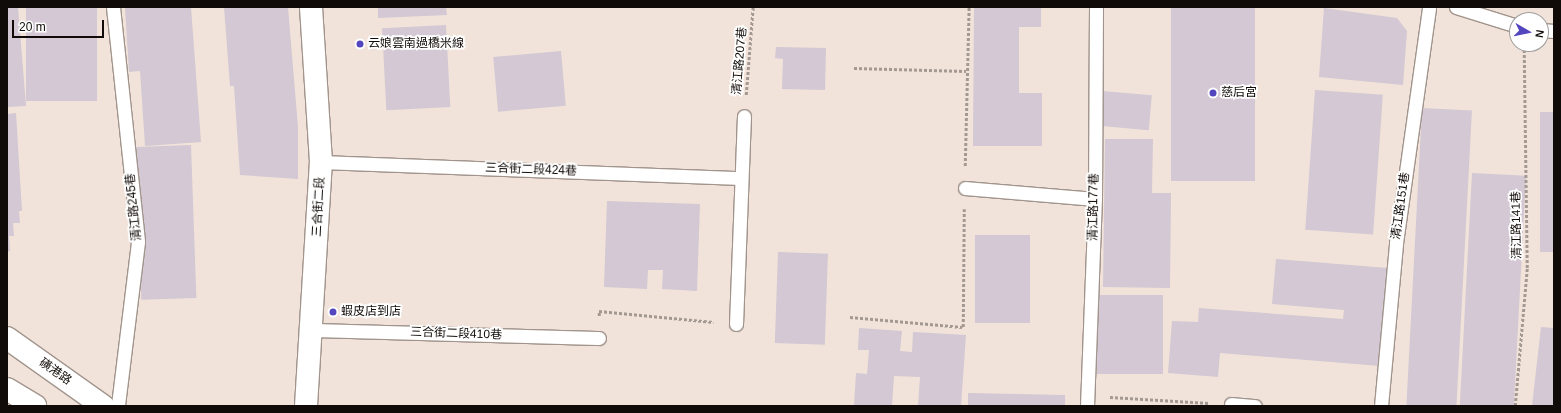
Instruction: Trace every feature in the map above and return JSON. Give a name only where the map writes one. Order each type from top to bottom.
[{"type":"street","name":"三合街二段","points":[[306,406],[312,330],[321,162],[311,7]]},
{"type":"street","name":"磺港路","points":[[7,338],[103,406]]},
{"type":"street","points":[[7,389],[35,406]]},
{"type":"lane","name":"清江路245巷","points":[[113,7],[138,242],[118,406]]},
{"type":"lane","name":"清江路177巷","points":[[1087,401],[1095,199],[1096,7]]},
{"type":"lane","name":"清江路151巷","points":[[1381,406],[1396,243],[1429,7]]},
{"type":"lane","points":[[1456,7],[1509,24]]},
{"type":"lane","points":[[736,324],[744,116]]},
{"type":"lane","name":"三合街二段424巷","points":[[321,162],[742,178]]},
{"type":"lane","points":[[965,188],[1095,199]]},
{"type":"lane","name":"三合街二段410巷","points":[[312,330],[599,338]]},
{"type":"lane","points":[[1231,404],[1255,406]]},
{"type":"path","name":"清江路207巷","points":[[744,116],[753,7]]},
{"type":"path","name":"清江路141巷","points":[[1515,406],[1527,268],[1524,52]]},
{"type":"path","points":[[854,68],[966,71]]},
{"type":"path","points":[[599,338],[599,311],[736,324]]},
{"type":"path","points":[[850,317],[963,327]]},
{"type":"path","points":[[1087,401],[1231,404]]},
{"type":"building","points":[[7,7],[18,7],[26,106],[7,107]]},
{"type":"building","points":[[26,7],[97,7],[97,101],[26,101]]},
{"type":"building","points":[[125,7],[191,7],[201,142],[145,146],[140,71],[129,72]]},
{"type":"building","points":[[224,7],[288,7],[298,127],[298,179],[240,175],[234,86],[230,86]]},
{"type":"building","points":[[378,7],[446,7],[447,15],[378,18]]},
{"type":"building","points":[[974,7],[1041,7],[1041,27],[1019,27],[1019,93],[1042,93],[1042,146],[973,146]]},
{"type":"building","name":"慈后宮","points":[[1171,7],[1255,7],[1255,181],[1171,181]]},
{"type":"building","points":[[1324,8],[1397,18],[1407,31],[1403,85],[1319,77]]},
{"type":"building","points":[[446,25],[450,107],[386,110],[382,28]]},
{"type":"building","points":[[776,47],[826,48],[825,90],[782,89],[783,59],[775,58]]},
{"type":"building","points":[[561,51],[566,106],[498,112],[493,57]]},
{"type":"building","points":[[1315,90],[1383,95],[1373,234],[1305,230]]},
{"type":"building","points":[[1102,91],[1152,95],[1149,130],[1099,126]]},
{"type":"building","points":[[1422,108],[1472,111],[1456,406],[1406,406]]},
{"type":"building","points":[[1540,112],[1554,112],[1554,252],[1540,252]]},
{"type":"building","points":[[16,113],[22,211],[19,211],[20,223],[13,223],[14,236],[9,236],[10,251],[7,252],[7,114]]},
{"type":"building","points":[[1105,139],[1153,139],[1152,193],[1171,193],[1170,288],[1103,287]]},
{"type":"building","points":[[191,145],[196,298],[141,300],[136,147]]},
{"type":"building","points":[[1472,173],[1526,176],[1514,406],[1460,406]]},
{"type":"building","points":[[607,201],[700,204],[697,291],[662,289],[663,270],[648,270],[647,289],[604,287]]},
{"type":"building","points":[[975,235],[1030,235],[1030,323],[975,323]]},
{"type":"building","points":[[778,252],[828,254],[825,345],[775,343]]},
{"type":"building","points":[[1276,259],[1388,268],[1380,366],[1220,353],[1218,377],[1168,373],[1172,321],[1198,322],[1199,308],[1343,319],[1344,310],[1272,304]]},
{"type":"building","points":[[1097,295],[1163,295],[1163,374],[1097,374]]},
{"type":"building","points":[[1541,327],[1554,328],[1554,406],[1532,406]]},
{"type":"building","points":[[859,328],[902,331],[900,351],[912,352],[913,332],[966,335],[961,406],[918,406],[920,377],[894,376],[892,406],[854,406],[856,373],[867,374],[869,350],[858,350]]},
{"type":"building","points":[[968,393],[1065,395],[1065,406],[968,406]]},
{"type":"place","name":"云娘雲南過橋米線","points":[[360,44]]},
{"type":"place","name":"慈后宮","points":[[1213,93]]},
{"type":"place","name":"蝦皮店到店","points":[[333,312]]}]
